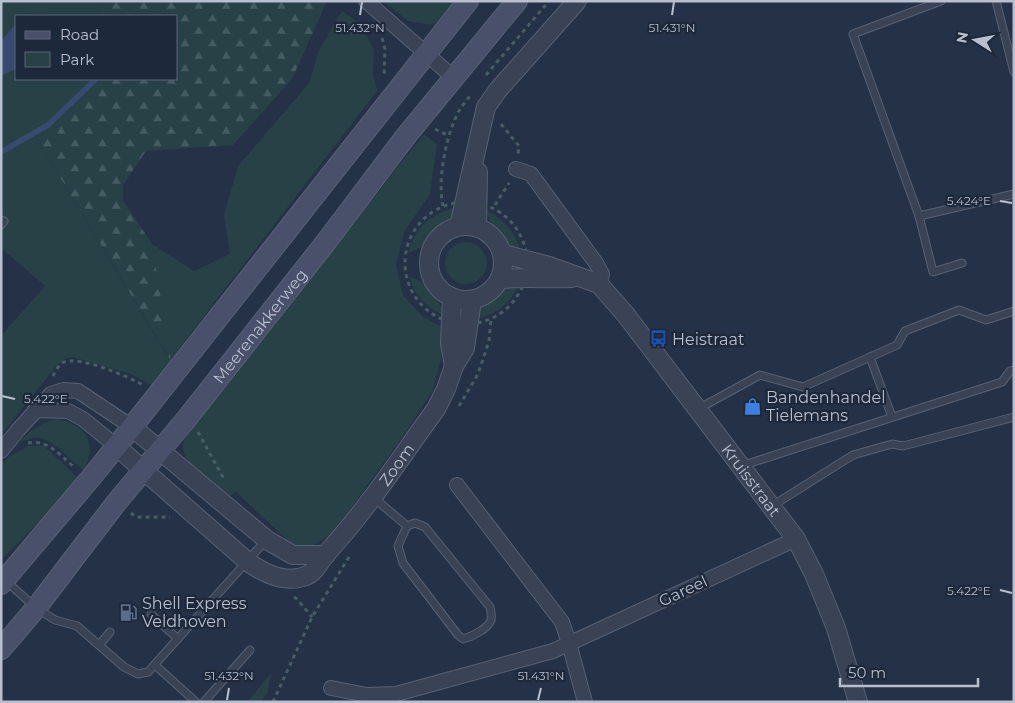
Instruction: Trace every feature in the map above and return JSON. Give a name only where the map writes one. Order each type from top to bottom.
[{"type":"main road","points":[[3,582],[132,427],[468,1]]},
{"type":"main road","name":"Meerenakkerweg","points":[[1,649],[36,608],[116,503],[188,417],[362,196],[406,136],[517,1]]},
{"type":"street","points":[[366,1],[454,78]]},
{"type":"street","points":[[459,226],[486,107],[498,90],[577,1]]},
{"type":"street","points":[[477,227],[478,144]]},
{"type":"street","points":[[503,254],[549,266],[599,284],[602,274],[531,174],[516,169]]},
{"type":"street","points":[[459,226],[477,227],[488,232],[498,242],[503,254],[504,267],[500,278],[489,292],[472,300],[452,298],[442,292],[434,282],[430,271],[429,259],[432,248],[448,230],[459,226]]},
{"type":"street","points":[[500,278],[526,276],[546,279],[579,278]]},
{"type":"street","name":"Kruisstraat","points":[[599,284],[626,315],[796,539],[814,574],[836,628],[858,702]]},
{"type":"street","name":"Zoom","points":[[116,446],[248,562],[261,571],[277,578],[296,579],[310,575],[346,533],[436,409],[446,390],[454,366],[465,348],[452,298]]},
{"type":"street","name":"Zoom","points":[[460,324],[472,300]]},
{"type":"street","points":[[1,451],[51,394],[63,390],[78,391],[132,427],[267,540],[293,555],[326,555]]},
{"type":"street","points":[[35,410],[68,411],[83,419],[116,446]]},
{"type":"street","points":[[457,485],[562,622],[585,702]]},
{"type":"street","name":"Gareel","points":[[331,688],[367,695],[396,694],[553,651],[796,539]]},
{"type":"lane","points":[[941,1],[853,34],[919,216],[934,272],[962,263]]},
{"type":"lane","points":[[996,1],[1014,72]]},
{"type":"lane","points":[[919,216],[1014,194]]},
{"type":"lane","points":[[1,220],[4,221],[1,225]]},
{"type":"lane","points":[[698,410],[760,375],[803,387],[897,345],[905,331],[960,310],[986,320],[1014,311]]},
{"type":"lane","points":[[870,358],[892,417]]},
{"type":"lane","points":[[740,466],[1002,382],[1014,370]]},
{"type":"lane","points":[[771,506],[853,455],[892,444],[903,446],[1014,417]]},
{"type":"lane","points":[[372,497],[407,526]]},
{"type":"lane","points":[[415,522],[425,526],[490,608],[492,618],[489,624],[470,637],[463,639],[458,635],[403,563],[398,546],[407,526],[415,522]]},
{"type":"lane","points":[[3,582],[36,608],[55,620],[77,626],[100,644],[124,667],[138,674],[148,672],[155,665],[267,540]]},
{"type":"lane","points":[[151,614],[178,639]]},
{"type":"lane","points":[[100,644],[110,632]]},
{"type":"lane","points":[[204,702],[250,650]]},
{"type":"lane","points":[[155,665],[196,702]]},
{"type":"path","points":[[486,107],[519,146],[516,169],[494,208],[509,219],[518,230],[525,245]]},
{"type":"path","points":[[449,136],[440,196],[443,206],[428,214],[416,227],[408,242],[404,264],[408,284],[420,304],[434,316],[460,324],[491,320]]},
{"type":"path","points":[[52,379],[62,363],[70,361],[79,362],[109,370],[135,381],[158,394]]},
{"type":"path","points":[[188,417],[216,464]]},
{"type":"path","points":[[273,702],[312,617],[297,599]]},
{"type":"green space","points":[[1,1],[94,1],[101,15],[15,15],[15,24],[1,41]]},
{"type":"green space","points":[[94,1],[327,1],[292,79],[233,145],[146,151],[123,185],[123,200],[152,244],[171,361],[34,134],[56,119],[99,80],[178,80],[178,15],[101,15]]},
{"type":"green space","points":[[383,1],[457,1],[442,19],[432,25],[408,21]]},
{"type":"green space","points":[[342,11],[362,25],[374,50],[373,74],[377,91],[151,385],[131,374],[72,357],[65,359],[57,365],[1,435],[1,336],[45,286],[1,248],[1,76],[15,69],[15,80],[99,80],[50,124],[34,134],[170,360],[152,244],[194,271],[230,254],[224,215],[238,166],[309,83],[319,50]]},
{"type":"green space","points":[[424,134],[437,144],[430,194],[404,232],[396,265],[403,295],[422,316],[443,328],[441,359],[433,390],[408,429],[333,533],[312,546],[298,546],[288,541],[236,492],[228,497],[206,481],[187,459],[183,451],[183,443],[188,432]]},
{"type":"green space","points":[[458,206],[455,214],[448,222],[439,228],[420,248],[408,253],[416,234],[426,222],[440,213]]},
{"type":"green space","points":[[487,211],[500,219],[509,228],[522,253],[514,252],[506,244],[490,222]]},
{"type":"green space","points":[[470,242],[478,245],[484,251],[487,263],[484,275],[478,281],[462,284],[454,281],[448,275],[445,259],[448,251],[454,245]]},
{"type":"green space","points":[[410,277],[428,287],[439,302],[444,315],[432,309],[422,300],[415,290]]},
{"type":"green space","points":[[519,285],[510,299],[501,308],[474,320],[478,309],[484,304],[509,286]]},
{"type":"green space","points":[[56,419],[75,425],[86,436],[90,451],[84,470],[57,447],[45,440],[36,438],[20,441],[36,427]]},
{"type":"green space","points":[[28,446],[44,446],[77,477],[42,519],[1,560],[1,465],[8,457]]},
{"type":"green space","points":[[271,673],[268,692],[261,702],[247,702]]},
{"type":"water","points":[[15,24],[15,69],[1,76],[1,41]]},
{"type":"waterway","points":[[1,152],[48,125],[95,80]]},
{"type":"place","name":"Heistraat","points":[[658,339]]},
{"type":"place","name":"Bandenhandel Tielemans","points":[[752,406]]},
{"type":"place","name":"Shell Express Veldhoven","points":[[128,612]]}]
